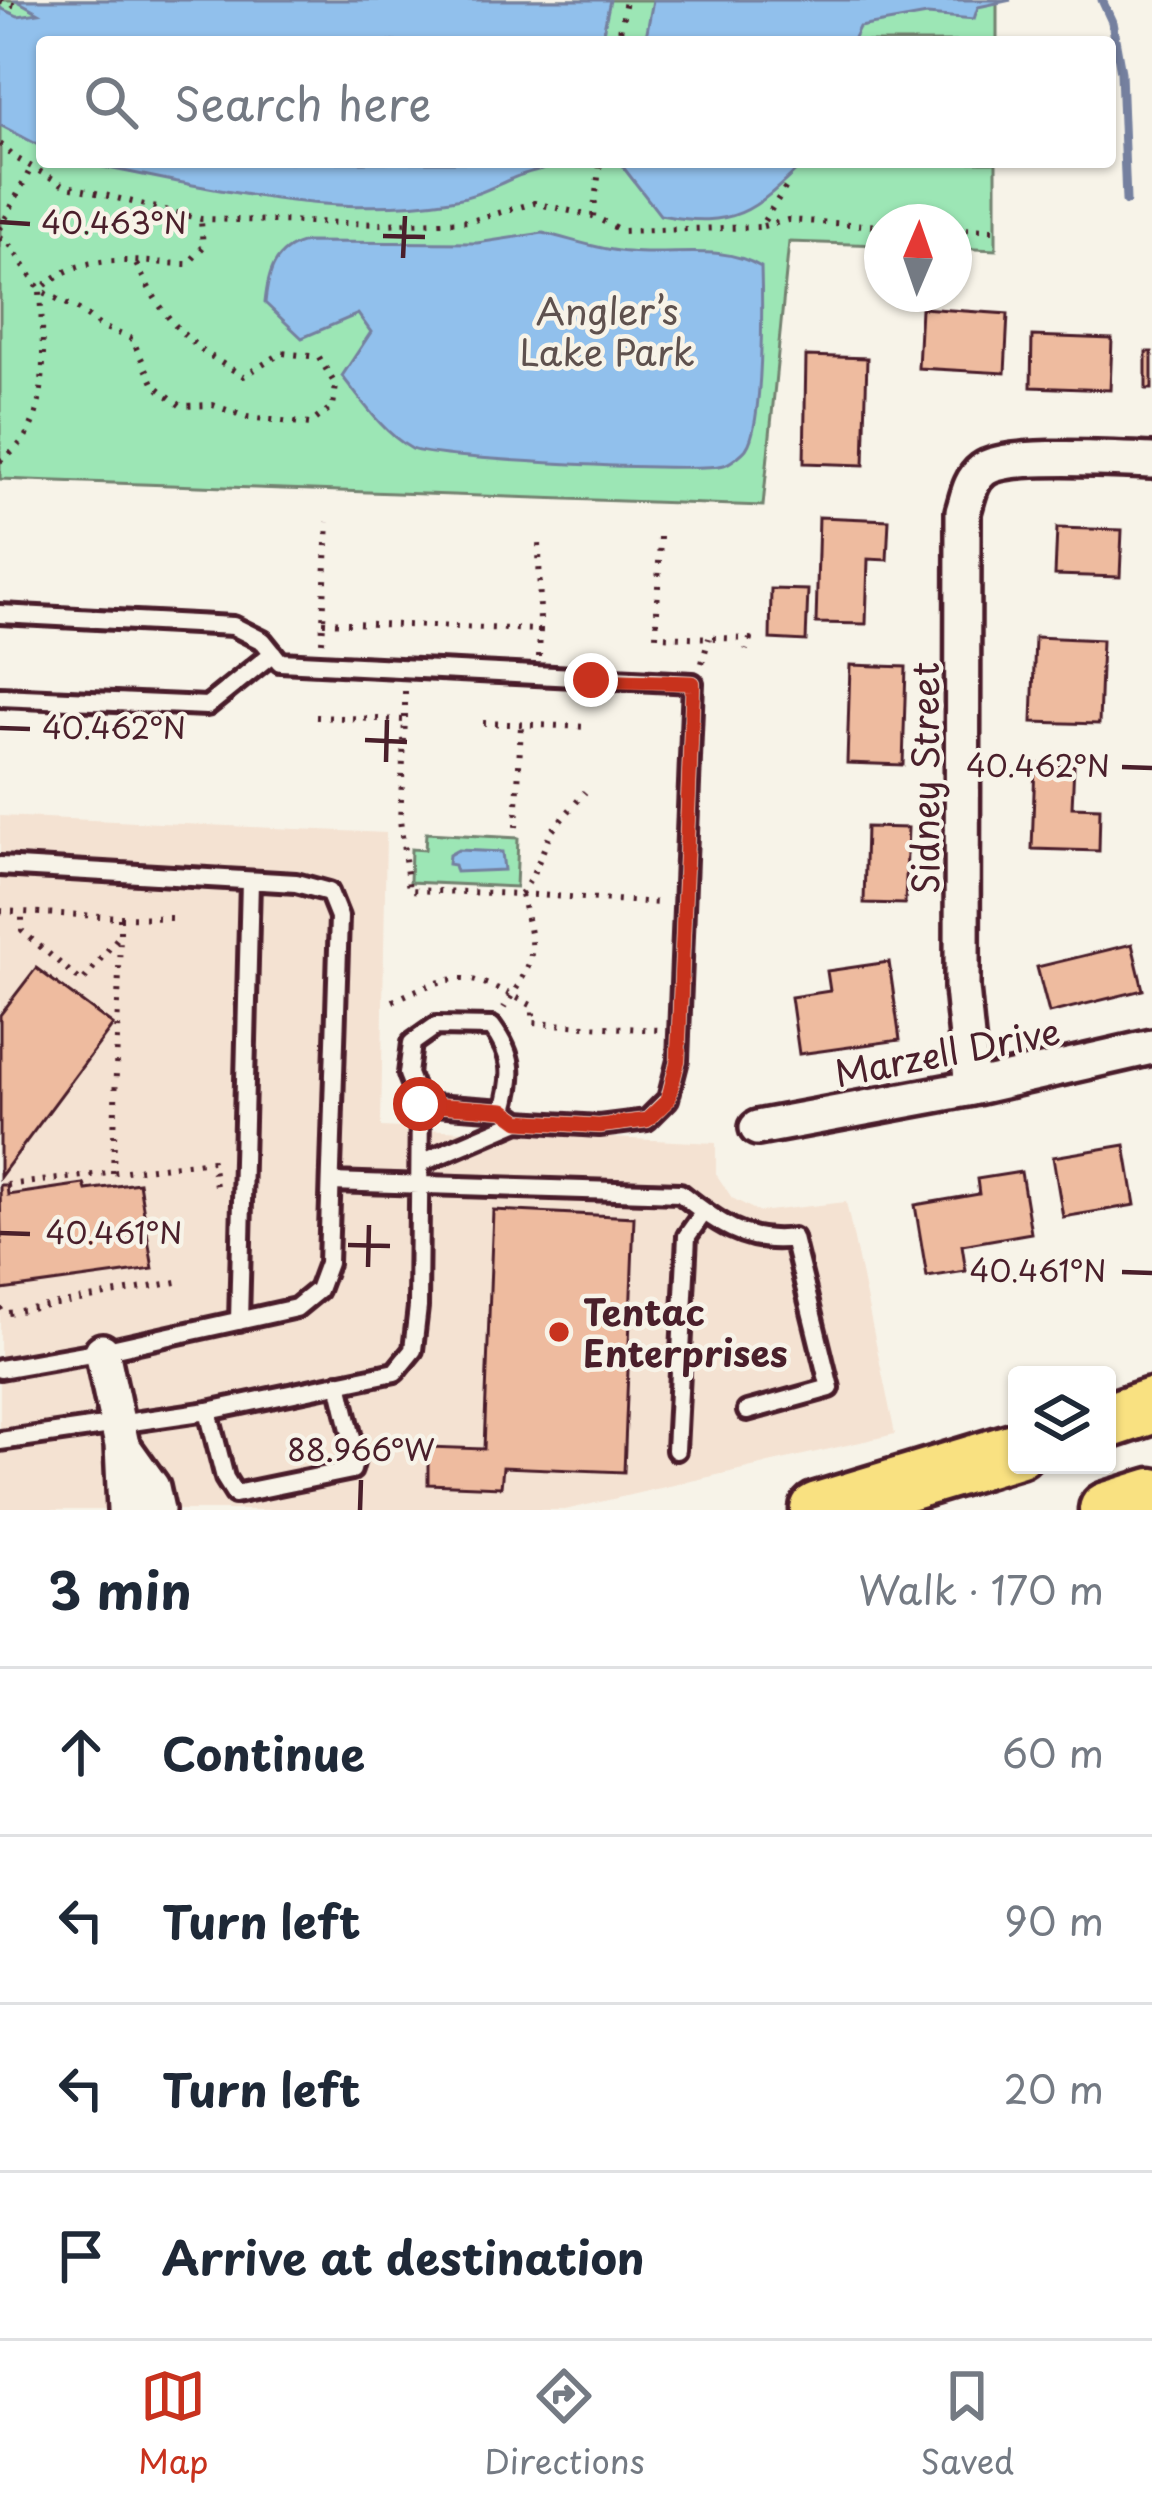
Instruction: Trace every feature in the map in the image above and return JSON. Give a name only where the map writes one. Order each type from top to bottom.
[{"type":"highway","points":[[1116,1418],[1152,1406]]},
{"type":"highway","points":[[818,1510],[1008,1453]]},
{"type":"highway","points":[[1107,1510],[1152,1496]]},
{"type":"street","name":"Sidney Street","points":[[972,1088],[962,988],[963,512],[972,481],[1004,460],[1152,461]]},
{"type":"street","name":"Marzell Drive","points":[[757,1128],[972,1088],[1152,1047]]},
{"type":"street","points":[[102,1352],[120,1435],[124,1510]]},
{"type":"street","points":[[120,1435],[152,1487],[157,1510]]},
{"type":"lane","points":[[0,614],[233,626],[262,641],[280,662],[693,683],[678,1060],[668,1100],[647,1120],[599,1126],[420,1104]]},
{"type":"lane","points":[[0,697],[207,706],[273,653]]},
{"type":"lane","points":[[0,866],[296,884],[329,892],[339,917],[328,1263],[318,1290],[296,1308],[102,1352],[0,1369]]},
{"type":"lane","points":[[239,1321],[250,881]]},
{"type":"lane","points":[[0,1441],[120,1435],[208,1411],[395,1372],[413,1350],[421,1163],[420,1104],[408,1074],[412,1043],[436,1026],[492,1027],[509,1050],[512,1116]]},
{"type":"lane","points":[[421,1163],[512,1116]]},
{"type":"lane","points":[[331,1182],[680,1193],[742,1235],[769,1242],[794,1238],[830,1388],[747,1411]]},
{"type":"lane","points":[[676,1450],[687,1236],[704,1212]]},
{"type":"lane","points":[[208,1411],[225,1478],[235,1494],[352,1470],[356,1455],[339,1383]]},
{"type":"path","points":[[619,36],[626,0]]},
{"type":"path","points":[[0,1],[20,7]]},
{"type":"path","points":[[0,144],[64,185],[200,219],[382,224],[471,221],[534,203],[593,216],[622,231],[760,227],[788,220],[864,225]]},
{"type":"path","points":[[32,166],[0,234],[40,290],[131,339],[154,386],[181,406],[213,405],[247,418],[310,424],[332,406],[336,386],[319,357],[282,352],[244,376],[200,352],[158,307],[135,262]]},
{"type":"path","points":[[593,216],[599,168]]},
{"type":"path","points":[[760,227],[789,182]]},
{"type":"path","points":[[0,461],[13,453],[34,424],[43,376],[40,290],[56,275],[103,258],[188,264],[203,247],[200,219]]},
{"type":"path","points":[[972,229],[996,230]]},
{"type":"path","points":[[322,664],[328,522]]},
{"type":"path","points":[[323,622],[540,630],[538,536]]},
{"type":"path","points":[[660,537],[656,636],[749,639],[746,650]]},
{"type":"path","points":[[405,691],[400,820],[409,890],[685,904]]},
{"type":"path","points":[[316,717],[405,720]]},
{"type":"path","points":[[483,723],[589,727]]},
{"type":"path","points":[[516,827],[521,725]]},
{"type":"path","points":[[492,1027],[528,973],[532,958],[521,894],[550,832],[585,792]]},
{"type":"path","points":[[0,911],[171,918]]},
{"type":"path","points":[[22,912],[22,931],[82,982],[120,935]]},
{"type":"path","points":[[113,1173],[120,917]]},
{"type":"path","points":[[393,1001],[438,979],[486,980],[533,1006],[533,1024],[679,1030]]},
{"type":"path","points":[[7,1185],[212,1161],[219,1201]]},
{"type":"path","points":[[0,1308],[3,1314],[182,1281]]},
{"type":"shaded area","points":[[0,816],[386,833],[381,1127],[716,1143],[716,1174],[732,1198],[759,1212],[846,1202],[895,1434],[565,1510],[0,1510]]},
{"type":"green space","name":"Angler’s Lake Park","points":[[0,0],[997,0],[997,36],[36,36],[36,168],[996,168],[996,250],[972,249],[972,204],[864,204],[864,244],[789,242],[763,506],[0,479]]},
{"type":"green space","points":[[426,833],[518,838],[516,887],[410,882],[411,849],[425,850]]},
{"type":"water","points":[[16,0],[610,0],[602,36],[36,36],[36,144],[0,125],[0,8],[18,16],[39,13]]},
{"type":"water","points":[[653,0],[1011,0],[978,7],[974,19],[927,15],[859,27],[855,36],[646,36]]},
{"type":"water","points":[[109,168],[547,168],[459,199],[404,205],[310,203]]},
{"type":"water","points":[[624,168],[798,168],[756,204],[726,218],[660,215]]},
{"type":"water","points":[[543,233],[617,251],[729,255],[761,267],[759,390],[752,436],[742,453],[724,465],[668,467],[513,461],[412,449],[382,425],[342,376],[371,332],[358,314],[302,338],[265,303],[280,256],[306,242],[477,243]]},
{"type":"water","points":[[458,850],[502,852],[504,870],[456,872],[448,864],[449,855]]},
{"type":"building","points":[[921,312],[1008,314],[1005,373],[918,368]]},
{"type":"building","points":[[1032,336],[1112,339],[1110,390],[1031,387]]},
{"type":"building","points":[[1146,352],[1152,352],[1152,389],[1146,389]]},
{"type":"building","points":[[806,356],[867,358],[864,465],[804,463]]},
{"type":"building","points":[[819,517],[889,520],[887,560],[868,559],[866,624],[816,623]]},
{"type":"building","points":[[1057,528],[1122,530],[1120,577],[1055,575]]},
{"type":"building","points":[[771,589],[808,590],[806,641],[770,639]]},
{"type":"building","points":[[1035,637],[1102,640],[1099,724],[1032,722]]},
{"type":"building","points":[[850,665],[906,667],[903,765],[847,763]]},
{"type":"building","points":[[1035,764],[1074,765],[1072,807],[1100,808],[1099,851],[1032,849]]},
{"type":"building","points":[[866,827],[908,828],[905,904],[864,903]]},
{"type":"building","points":[[1132,944],[1143,990],[1049,1013],[1037,967]]},
{"type":"building","points":[[889,962],[900,1040],[799,1054],[791,997],[830,991],[827,971]]},
{"type":"building","points":[[36,968],[113,1025],[0,1177],[0,1015]]},
{"type":"building","points":[[1125,1145],[1135,1205],[1063,1217],[1053,1157]]},
{"type":"building","points":[[1021,1172],[1031,1233],[962,1245],[966,1271],[927,1277],[915,1205],[979,1194],[977,1179]]},
{"type":"building","points":[[139,1183],[153,1269],[2,1290],[0,1185],[7,1185],[8,1195],[84,1184],[86,1190]]},
{"type":"building","name":"Tentac Enterprises","points":[[493,1210],[634,1217],[624,1472],[503,1467],[501,1487],[428,1484],[428,1447],[484,1449]]},
{"type":"waterway","points":[[1102,0],[1115,36]]},
{"type":"waterway","points":[[1116,44],[1126,201]]},
{"type":"place","name":"Tentac Enterprises","points":[[559,1332]]},
{"type":"route","points":[[420,1104],[504,1110],[519,1121],[599,1126],[647,1120],[668,1100],[678,1060],[693,683],[591,680]]}]
